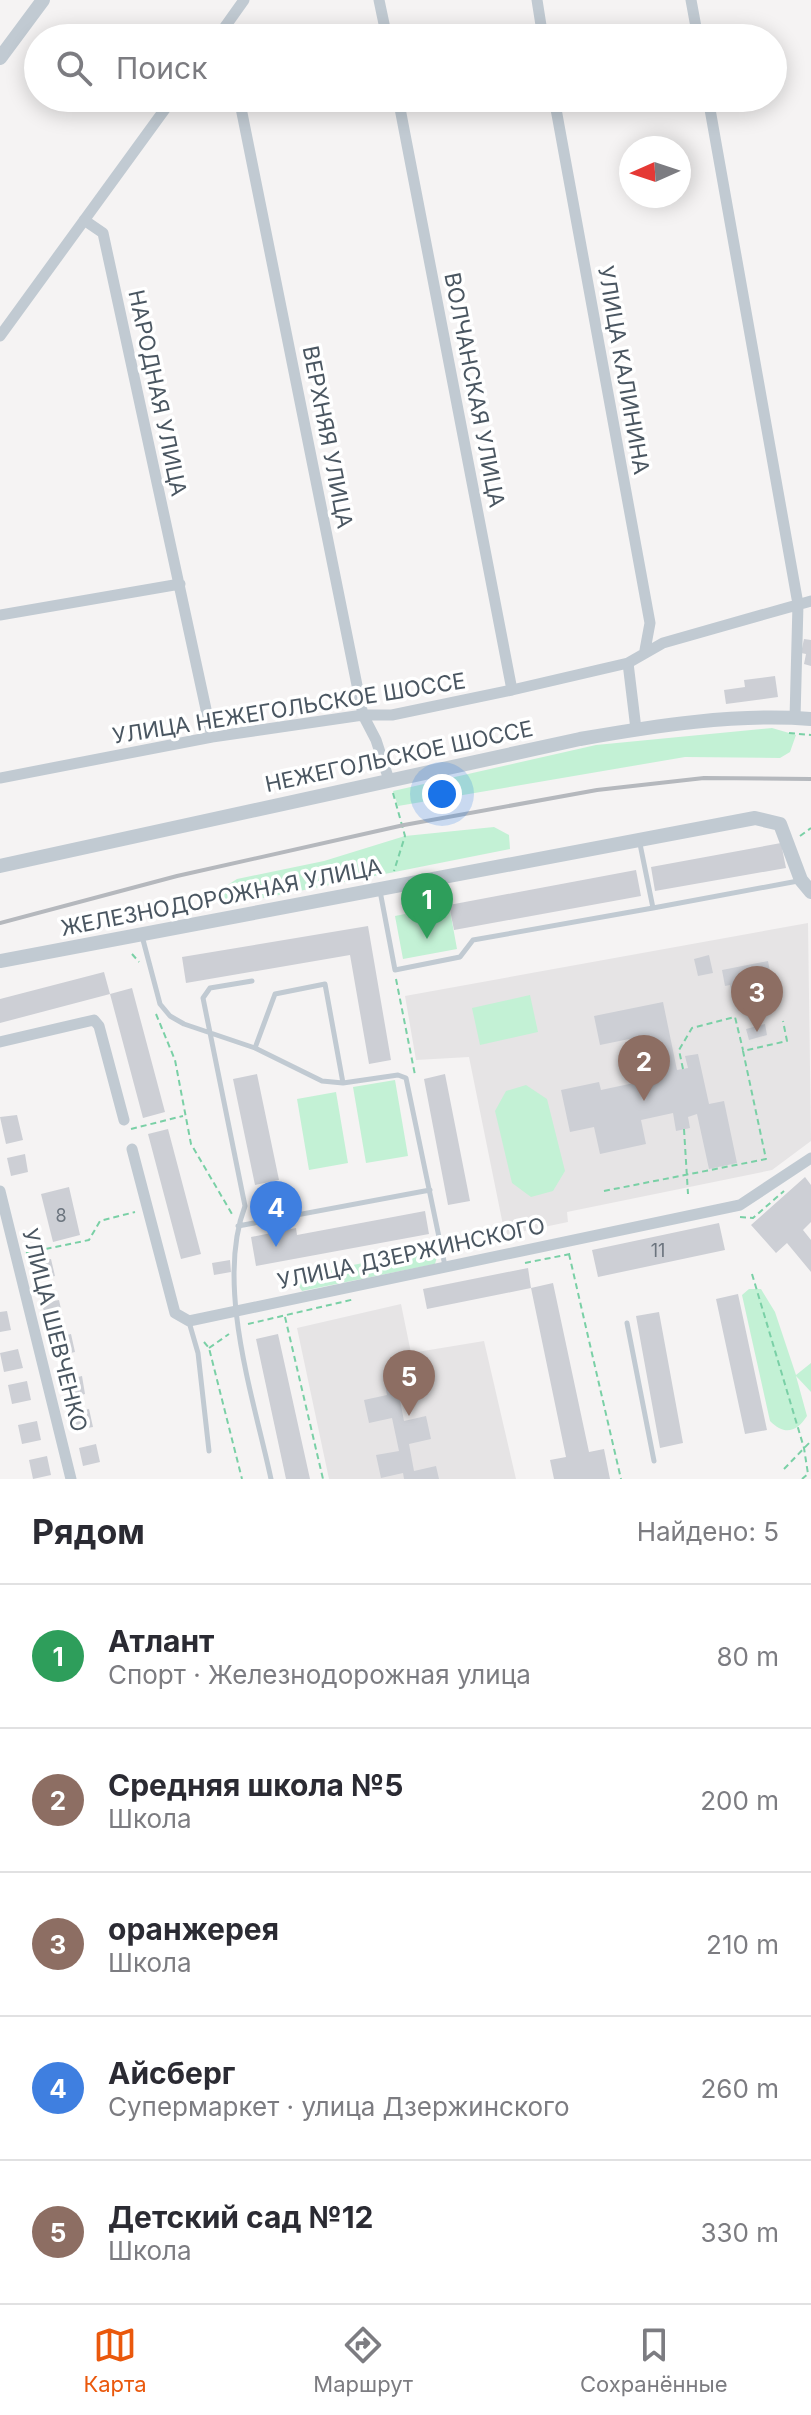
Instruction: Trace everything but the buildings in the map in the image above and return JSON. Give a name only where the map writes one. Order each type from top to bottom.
[{"type":"street","points":[[25,24],[43,0]]},
{"type":"street","points":[[230,24],[244,0]]},
{"type":"street","points":[[379,0],[384,24]]},
{"type":"street","points":[[537,0],[541,24]]},
{"type":"street","points":[[691,0],[695,24]]},
{"type":"street","points":[[0,58],[24,26]]},
{"type":"street","points":[[0,336],[163,112]]},
{"type":"street","name":"ВЕРХНЯЯ УЛИЦА","points":[[242,112],[363,715],[376,740],[389,780]]},
{"type":"street","name":"ВОЛЧАНСКАЯ УЛИЦА","points":[[401,112],[512,690]]},
{"type":"street","name":"УЛИЦА КАЛИНИНА","points":[[557,112],[650,623],[645,650]]},
{"type":"street","points":[[710,112],[798,604],[795,718]]},
{"type":"street","name":"НАРОДНАЯ УЛИЦА","points":[[84,220],[103,233],[212,737]]},
{"type":"street","points":[[0,615],[180,584]]},
{"type":"street","name":"УЛИЦА НЕЖЕГОЛЬСКОЕ ШОССЕ","points":[[0,778],[212,737],[363,715],[392,715],[512,690],[628,663],[645,650],[811,601]]},
{"type":"street","points":[[628,663],[636,729]]},
{"type":"street","name":"НЕЖЕГОЛЬСКОЕ ШОССЕ","points":[[0,866],[636,729],[811,719]]},
{"type":"street","name":"ЖЕЛЕЗНОДОРОЖНАЯ УЛИЦА","points":[[0,961],[755,818],[780,824],[801,880]]},
{"type":"street","points":[[801,880],[811,892]]},
{"type":"street","points":[[0,1042],[94,1020],[99,1026],[124,1120]]},
{"type":"street","points":[[132,1149],[175,1313],[189,1321]]},
{"type":"street","name":"УЛИЦА ДЗЕРЖИНСКОГО","points":[[189,1321],[740,1205],[811,1158]]},
{"type":"street","name":"УЛИЦА ШЕВЧЕНКО","points":[[0,1191],[71,1479]]},
{"type":"lane","points":[[639,840],[653,908]]},
{"type":"lane","points":[[379,890],[395,970],[460,957],[473,940],[801,880]]},
{"type":"lane","points":[[142,935],[160,1004],[170,1016],[184,1024],[255,1048],[322,1081],[343,1083],[398,1075],[406,1078],[445,1267]]},
{"type":"lane","points":[[252,981],[204,992],[245,1206],[237,1227],[236,1310],[271,1479]]},
{"type":"lane","points":[[255,1048],[275,994],[325,984],[343,1083]]},
{"type":"lane","points":[[237,1227],[430,1190]]},
{"type":"lane","points":[[189,1321],[198,1353],[209,1451]]},
{"type":"lane","points":[[627,1323],[654,1461]]},
{"type":"path","points":[[389,780],[405,836],[394,873],[396,886]]},
{"type":"path","points":[[793,842],[811,828]]},
{"type":"path","points":[[132,954],[141,964]]},
{"type":"path","points":[[156,1013],[169,1039],[191,1144],[230,1208],[237,1227]]},
{"type":"path","points":[[604,1191],[766,1159],[735,1017],[692,1028],[679,1050],[683,1069]]},
{"type":"path","points":[[743,1051],[787,1041],[783,1021]]},
{"type":"path","points":[[124,1120],[127,1131],[184,1116]]},
{"type":"path","points":[[684,1129],[688,1194]]},
{"type":"path","points":[[16,1255],[89,1240],[100,1221],[147,1209]]},
{"type":"path","points":[[566,1241],[621,1479]]},
{"type":"path","points":[[752,1274],[804,1448],[808,1474],[802,1479]]},
{"type":"path","points":[[285,1316],[323,1479]]},
{"type":"path","points":[[239,1326],[209,1348],[242,1479]]},
{"type":"path","points":[[784,1469],[811,1441]]},
{"type":"shaded area","points":[[808,923],[811,1141],[772,1170],[567,1212],[568,1222],[505,1235],[469,1057],[416,1060],[405,996]]},
{"type":"shaded area","points":[[401,1304],[411,1353],[484,1341],[516,1479],[329,1479],[297,1328]]},
{"type":"green space","points":[[772,728],[796,735],[790,752],[780,758],[685,757],[398,806],[393,791],[596,745]]},
{"type":"green space","points":[[494,827],[509,835],[510,849],[224,906],[215,893],[237,879],[324,861],[405,836]]},
{"type":"green space","points":[[449,905],[457,949],[403,959],[395,916]]},
{"type":"green space","points":[[530,995],[538,1032],[480,1045],[472,1008]]},
{"type":"green space","points":[[395,1080],[408,1156],[366,1163],[353,1087]]},
{"type":"green space","points":[[526,1085],[547,1099],[565,1171],[553,1191],[531,1197],[512,1183],[495,1111],[506,1091]]},
{"type":"green space","points":[[336,1092],[348,1163],[309,1170],[297,1099]]},
{"type":"green space","points":[[439,1250],[435,1264],[302,1291],[293,1277]]},
{"type":"green space","points":[[749,1289],[761,1289],[775,1312],[796,1375],[811,1363],[811,1392],[796,1376],[807,1416],[794,1429],[780,1429],[770,1421],[742,1295]]},
{"type":"railway","points":[[0,923],[177,876],[404,825],[597,790],[704,778],[811,779]]},
{"type":"place","name":"Атлант","points":[[427,939]]},
{"type":"place","name":"оранжерея","points":[[757,1032]]},
{"type":"place","name":"Средняя школа №5","points":[[644,1101]]},
{"type":"place","name":"Айсберг","points":[[276,1247]]},
{"type":"place","name":"Детский сад №12","points":[[409,1416]]}]
